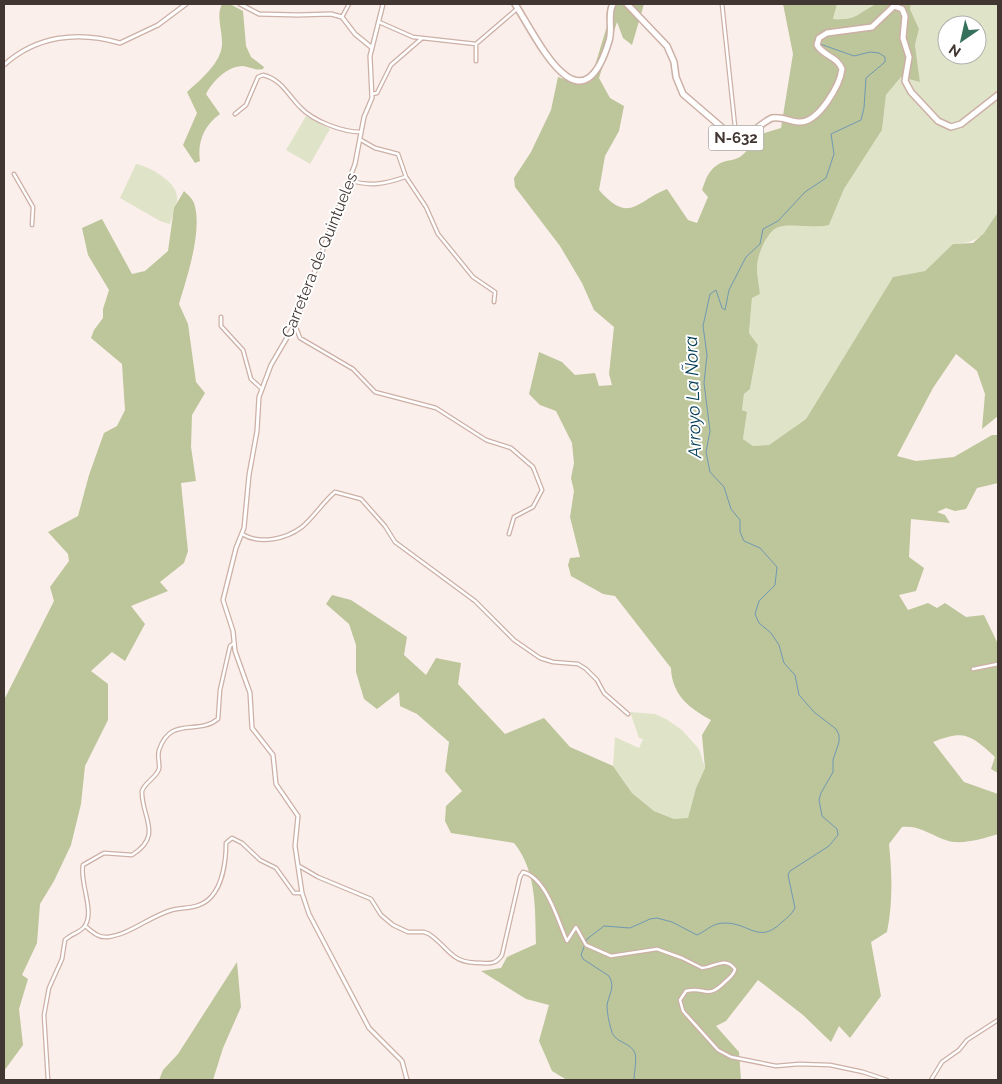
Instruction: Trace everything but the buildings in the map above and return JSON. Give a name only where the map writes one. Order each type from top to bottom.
[{"type":"highway","points":[[517,6],[560,72],[574,81],[582,81],[592,77],[607,47],[611,31],[611,9],[614,4]]},
{"type":"highway","name":"N-632","points":[[626,4],[667,46],[674,62],[676,77],[684,94],[728,134],[736,138],[748,135],[772,118],[780,117],[801,122],[811,119],[819,113],[839,79],[842,69],[837,60],[824,53],[818,45],[823,36],[872,27],[889,10],[898,6],[902,9],[905,16],[903,38],[909,57],[905,81],[911,92],[938,121],[951,127],[961,124],[998,95]]},
{"type":"street","points":[[4,65],[23,49],[56,38],[97,37],[120,43],[158,25],[186,4]]},
{"type":"street","points":[[240,4],[259,14],[331,14],[342,17],[355,34],[372,47]]},
{"type":"street","points":[[342,17],[349,4]]},
{"type":"street","name":"Carretera de Quintueles","points":[[383,4],[370,56],[372,94],[364,117],[361,140],[349,180],[295,324],[271,365],[257,404],[258,431],[242,534],[236,548],[223,595],[234,643],[250,693],[252,728],[273,755],[276,784],[298,816],[295,846],[300,866],[302,893],[315,928],[372,1033],[404,1064],[407,1080]]},
{"type":"street","points":[[722,4],[736,138]]},
{"type":"street","points":[[476,61],[476,44],[517,6]]},
{"type":"street","points":[[379,22],[421,39],[476,44]]},
{"type":"street","points":[[372,94],[376,93],[391,65],[421,39]]},
{"type":"street","points":[[236,114],[246,105],[258,76],[263,75],[274,79],[301,109],[314,117],[354,132],[362,132]]},
{"type":"street","points":[[361,140],[375,148],[398,154],[406,177],[423,201],[438,234],[473,277],[496,292],[494,302]]},
{"type":"street","points":[[14,174],[32,207],[32,224]]},
{"type":"street","points":[[349,180],[366,186],[384,185],[406,177]]},
{"type":"street","points":[[221,317],[221,326],[243,350],[251,379],[262,390]]},
{"type":"street","points":[[295,324],[300,338],[352,369],[374,392],[436,408],[486,440],[508,446],[524,457],[535,469],[542,490],[533,507],[514,517],[509,534]]},
{"type":"street","points":[[242,534],[262,540],[285,536],[302,527],[335,492],[361,499],[385,526],[395,542],[475,601],[514,640],[546,660],[578,664],[593,675],[604,693],[628,714]]},
{"type":"street","points":[[85,926],[87,894],[82,882],[84,865],[104,853],[132,855],[147,840],[150,830],[142,791],[158,771],[160,748],[166,736],[173,730],[209,723],[218,719],[221,682],[230,646],[234,643]]},
{"type":"street","points":[[973,669],[998,664]]},
{"type":"street","points":[[85,926],[99,937],[108,937],[159,915],[198,906],[206,902],[218,886],[226,858],[226,843],[232,838],[242,843],[260,860],[276,868],[294,893],[302,893]]},
{"type":"street","points":[[300,866],[318,877],[371,899],[386,921],[408,932],[424,932],[429,934],[460,962],[479,963],[493,963],[502,955],[520,877],[523,872],[526,872],[544,891],[563,927],[566,940],[569,940],[572,930],[576,926],[580,930],[584,944],[611,956],[656,949],[682,958],[702,968],[721,962],[733,966],[735,969],[734,975],[716,992],[692,990],[684,993],[680,1000],[683,1011],[718,1050],[731,1057],[776,1066],[799,1064],[830,1065],[864,1072],[887,1080]]},
{"type":"street","points":[[48,1080],[44,1015],[49,988],[62,959],[65,940],[85,926]]},
{"type":"street","points":[[931,1080],[942,1062],[960,1050],[968,1040],[998,1020]]},
{"type":"green space","points":[[887,2],[911,4],[910,9],[919,29],[915,45],[920,82],[901,77],[886,95],[882,130],[844,189],[829,225],[779,227],[767,238],[761,250],[757,267],[760,294],[752,298],[749,333],[758,345],[750,389],[744,394],[742,410],[747,412],[743,439],[753,446],[769,445],[806,419],[893,277],[925,271],[953,244],[973,243],[984,233],[998,212],[998,416],[982,429],[985,394],[977,371],[956,354],[933,388],[897,456],[916,461],[954,457],[992,435],[998,435],[998,483],[977,488],[966,509],[955,511],[946,508],[937,512],[945,515],[950,523],[911,519],[909,557],[924,568],[916,591],[899,595],[908,610],[928,603],[937,608],[945,603],[966,617],[984,615],[998,644],[998,773],[991,769],[995,757],[967,736],[953,736],[933,742],[964,782],[998,794],[998,834],[982,839],[955,842],[916,828],[902,827],[889,844],[891,888],[887,932],[871,942],[881,996],[850,1038],[839,1026],[831,1042],[803,1015],[758,980],[726,1021],[716,1026],[739,1052],[741,1080],[567,1080],[552,1071],[539,1041],[549,1005],[526,999],[481,971],[501,968],[507,957],[536,944],[531,878],[522,854],[514,843],[451,833],[445,821],[446,806],[462,791],[445,771],[449,742],[417,714],[400,706],[399,692],[377,709],[364,699],[356,672],[356,645],[349,624],[326,604],[332,595],[351,600],[407,637],[404,655],[426,675],[436,658],[461,663],[458,684],[505,734],[544,718],[570,747],[613,766],[632,793],[654,811],[674,819],[688,818],[696,788],[705,768],[702,735],[711,720],[683,700],[675,686],[671,668],[615,596],[603,594],[571,576],[568,565],[570,558],[580,557],[570,517],[574,491],[571,478],[574,463],[572,443],[556,411],[540,405],[529,394],[539,352],[562,362],[575,375],[595,373],[599,386],[612,385],[609,374],[614,327],[594,310],[582,283],[560,246],[515,187],[514,178],[531,152],[551,110],[558,77],[578,84],[590,82],[607,26],[609,4],[644,4],[632,45],[623,38],[617,22],[599,78],[610,98],[624,106],[619,131],[605,156],[599,190],[618,206],[626,208],[640,204],[667,189],[688,220],[697,223],[708,197],[702,190],[710,172],[716,166],[739,158],[744,154],[754,136],[781,128],[793,54],[783,4],[837,4],[833,19],[846,19],[878,4]]},
{"type":"green space","points":[[222,4],[230,4],[243,11],[246,46],[251,57],[264,67],[263,69],[255,69],[243,66],[226,71],[209,89],[206,94],[220,114],[214,118],[206,129],[201,141],[200,161],[195,163],[183,145],[197,113],[187,92],[210,70],[219,57],[222,42],[219,18]]},
{"type":"green space","points":[[837,4],[875,4],[856,16],[845,19],[833,19]]},
{"type":"green space","points":[[911,4],[998,4],[998,212],[981,236],[963,243],[953,244],[925,271],[893,277],[806,419],[769,445],[753,446],[743,439],[747,412],[742,410],[744,394],[750,389],[758,345],[749,333],[752,298],[760,294],[757,267],[761,250],[767,238],[779,227],[829,225],[844,189],[882,130],[886,95],[901,77],[920,82],[915,45],[919,29],[910,9]]},
{"type":"green space","points":[[306,116],[330,129],[310,164],[286,150]]},
{"type":"green space","points":[[136,164],[148,168],[167,180],[176,191],[177,203],[170,224],[160,221],[120,198]]},
{"type":"green space","points":[[184,191],[194,203],[197,226],[193,253],[179,304],[188,324],[196,382],[205,393],[192,415],[191,447],[196,481],[181,483],[188,551],[184,563],[160,582],[168,591],[131,606],[145,624],[125,661],[112,652],[91,671],[108,684],[108,720],[85,766],[81,804],[71,845],[54,881],[40,904],[37,943],[22,975],[28,979],[19,1009],[23,1045],[4,1071],[4,700],[54,601],[50,587],[69,561],[68,554],[48,532],[78,516],[89,475],[104,433],[117,426],[125,410],[122,364],[91,338],[94,330],[103,318],[103,309],[109,290],[88,255],[82,228],[102,219],[132,274],[145,271],[168,251],[174,208]]},
{"type":"green space","points":[[630,712],[655,714],[666,719],[682,730],[699,749],[705,768],[696,788],[688,819],[674,819],[654,811],[632,793],[613,766],[615,737],[639,748],[643,739],[639,738]]},
{"type":"green space","points":[[237,962],[241,1007],[223,1048],[213,1080],[159,1080],[163,1070],[178,1054]]},
{"type":"waterway","name":"Arroyo La Ñora","points":[[634,1080],[635,1053],[633,1049],[612,1034],[607,1006],[612,988],[611,980],[609,976],[583,959],[581,955],[587,939],[604,926],[630,928],[657,918],[672,922],[697,935],[713,925],[721,923],[734,924],[754,931],[767,932],[786,919],[795,908],[788,875],[790,871],[829,846],[838,835],[837,829],[822,816],[819,800],[833,772],[833,760],[839,742],[839,735],[836,729],[814,712],[799,695],[795,675],[784,663],[779,645],[771,633],[759,623],[755,614],[759,601],[775,585],[777,567],[760,548],[744,541],[740,532],[740,520],[731,509],[724,487],[710,472],[706,452],[710,431],[704,383],[707,355],[703,326],[710,294],[716,290],[722,308],[725,310],[729,290],[746,257],[760,244],[763,229],[778,221],[805,192],[826,178],[834,154],[831,134],[861,120],[864,108],[866,78],[885,62],[885,57],[879,53],[870,52],[854,56],[820,44]]}]
